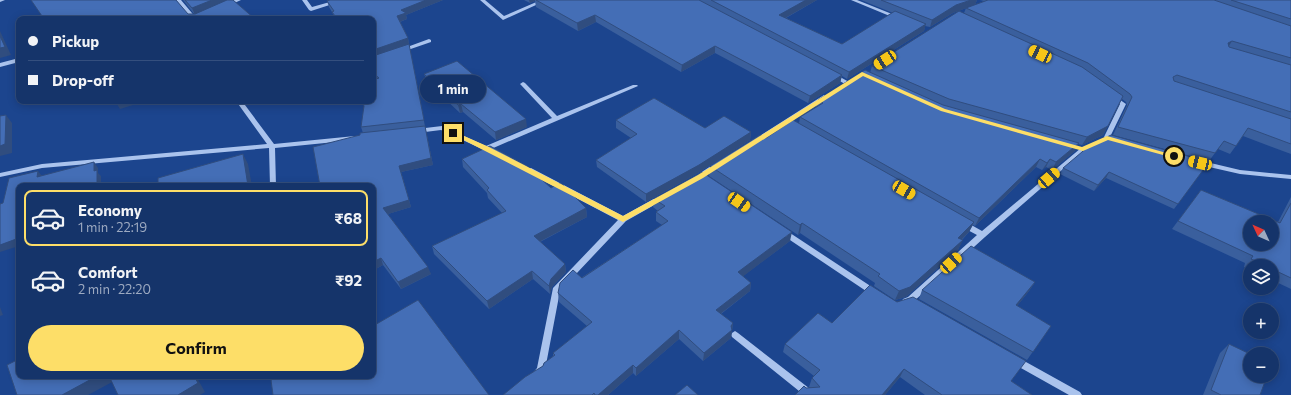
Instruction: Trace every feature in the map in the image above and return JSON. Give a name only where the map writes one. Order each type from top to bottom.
[{"type":"street","points":[[178,0],[191,16]]},
{"type":"street","points":[[220,8],[239,0]]},
{"type":"street","points":[[304,0],[311,9],[343,0]]},
{"type":"street","points":[[482,0],[503,18],[545,0]]},
{"type":"street","points":[[853,0],[902,20]]},
{"type":"street","points":[[394,52],[429,41]]},
{"type":"street","points":[[0,65],[16,61]]},
{"type":"street","points":[[826,72],[850,81],[841,87]]},
{"type":"street","points":[[523,84],[556,119]]},
{"type":"street","points":[[487,148],[635,86]]},
{"type":"street","points":[[1107,93],[1123,104],[1104,139],[1115,140]]},
{"type":"street","points":[[747,147],[829,94]]},
{"type":"street","points":[[242,104],[272,146],[273,183]]},
{"type":"street","points":[[786,122],[793,126]]},
{"type":"street","points":[[411,132],[442,128],[487,148],[500,156]]},
{"type":"street","points":[[0,175],[42,166],[272,146],[364,136]]},
{"type":"street","points":[[899,304],[913,302],[982,235],[1082,147]]},
{"type":"street","points":[[1195,162],[1240,172],[1291,177]]},
{"type":"street","points":[[688,183],[704,178],[720,164]]},
{"type":"street","points":[[521,166],[623,219]]},
{"type":"street","points":[[528,378],[541,370],[556,290],[623,219],[668,194]]},
{"type":"street","points":[[955,219],[982,235]]},
{"type":"street","points":[[778,228],[881,297]]},
{"type":"street","points":[[735,335],[805,393]]},
{"type":"street","points":[[1010,357],[1077,395]]},
{"type":"building","points":[[31,0],[176,0],[188,14],[195,14],[227,0],[233,0],[252,16],[42,16]]},
{"type":"building","points":[[185,0],[212,0],[192,8]]},
{"type":"building","points":[[426,0],[401,10],[406,13],[397,16],[408,38],[376,49],[376,16],[335,16],[332,12],[334,11],[327,1]]},
{"type":"building","points":[[536,0],[699,0],[842,75],[810,96],[715,46],[682,65],[595,15],[577,23]]},
{"type":"building","points":[[711,0],[806,0],[779,15],[842,44],[895,11],[926,24],[849,72]]},
{"type":"building","points":[[881,0],[971,0],[956,5],[932,20]]},
{"type":"building","points":[[988,0],[1214,0],[1291,26],[1291,58],[1232,41],[1228,43],[1229,47],[1291,65],[1291,112],[1177,75],[1173,77],[1174,81],[1291,119],[1291,144],[1248,128],[1236,146],[1224,141],[1215,153],[1118,127],[1132,97],[1130,94],[1088,63],[966,8]]},
{"type":"building","points":[[1231,0],[1291,0],[1291,19]]},
{"type":"building","points":[[959,11],[1082,67],[1123,96],[1108,126],[1087,137],[949,99],[872,66]]},
{"type":"building","points":[[0,36],[5,47],[0,48]]},
{"type":"building","points":[[409,44],[424,120],[361,127],[363,104],[376,104],[376,79],[379,78],[376,76],[376,55]]},
{"type":"building","points":[[457,61],[526,119],[495,132],[461,104],[458,105],[424,74]]},
{"type":"building","points":[[865,70],[943,105],[1079,143],[1056,162],[1050,159],[1047,163],[1040,159],[979,218],[800,117],[823,103],[818,100]]},
{"type":"building","points":[[654,98],[705,128],[724,116],[751,132],[699,165],[646,194],[596,160],[637,134],[616,120]]},
{"type":"building","points":[[6,115],[5,144],[0,146],[0,116]]},
{"type":"building","points":[[793,120],[974,222],[958,238],[963,240],[910,287],[899,291],[878,276],[880,274],[802,223],[800,225],[710,166],[760,135],[766,138]]},
{"type":"building","points":[[425,126],[431,158],[399,166],[409,200],[383,208],[428,267],[398,282],[381,258],[376,260],[376,183],[319,183],[313,147],[360,135],[360,133]]},
{"type":"building","points":[[1111,135],[1209,162],[1178,204],[1109,172],[1098,185],[1063,168],[1089,146]]},
{"type":"building","points":[[490,146],[527,166],[551,188],[561,183],[586,208],[534,236],[565,264],[551,279],[549,286],[532,271],[487,301],[432,246],[506,211],[487,190],[489,188],[462,159]]},
{"type":"building","points":[[243,154],[248,183],[158,183],[158,178]]},
{"type":"building","points":[[94,162],[94,171],[97,170],[97,183],[16,183],[16,239],[0,245],[0,204],[3,203],[9,178],[38,171],[37,177]]},
{"type":"building","points":[[702,172],[792,232],[738,272],[751,283],[716,310],[733,323],[731,326],[732,330],[704,353],[679,330],[636,368],[633,365],[598,395],[595,395],[594,393],[592,395],[503,395],[525,377],[543,366],[544,363],[555,355],[553,353],[592,322],[558,293],[560,283],[573,270],[582,278],[668,221],[656,212],[665,206],[654,199]]},
{"type":"building","points":[[1201,190],[1261,215],[1243,215],[1243,251],[1279,251],[1279,223],[1291,203],[1291,278],[1279,272],[1279,259],[1251,259],[1253,256],[1178,221]]},
{"type":"building","points":[[971,246],[1035,282],[1016,305],[1051,326],[1033,352],[922,290]]},
{"type":"building","points":[[870,285],[897,302],[913,297],[1026,361],[1011,381],[1032,395],[942,395],[904,369],[882,395],[795,395],[804,386],[806,388],[820,387],[812,378],[820,370],[785,344],[818,313],[832,323]]},
{"type":"building","points":[[418,300],[489,395],[273,395],[271,380],[274,379],[376,379],[376,324]]},
{"type":"building","points":[[1229,344],[1243,351],[1243,383],[1264,383],[1260,395],[1221,395],[1211,390]]},
{"type":"building","points":[[16,360],[16,379],[91,379],[62,395],[17,395],[7,365]]},
{"type":"building","points":[[110,379],[196,379],[198,383],[178,395],[118,395]]},
{"type":"building","points":[[687,385],[698,395],[675,395]]},
{"type":"route","points":[[453,133],[487,148],[623,219],[700,176],[862,74],[943,110],[1083,149],[1107,138],[1174,156]]}]
